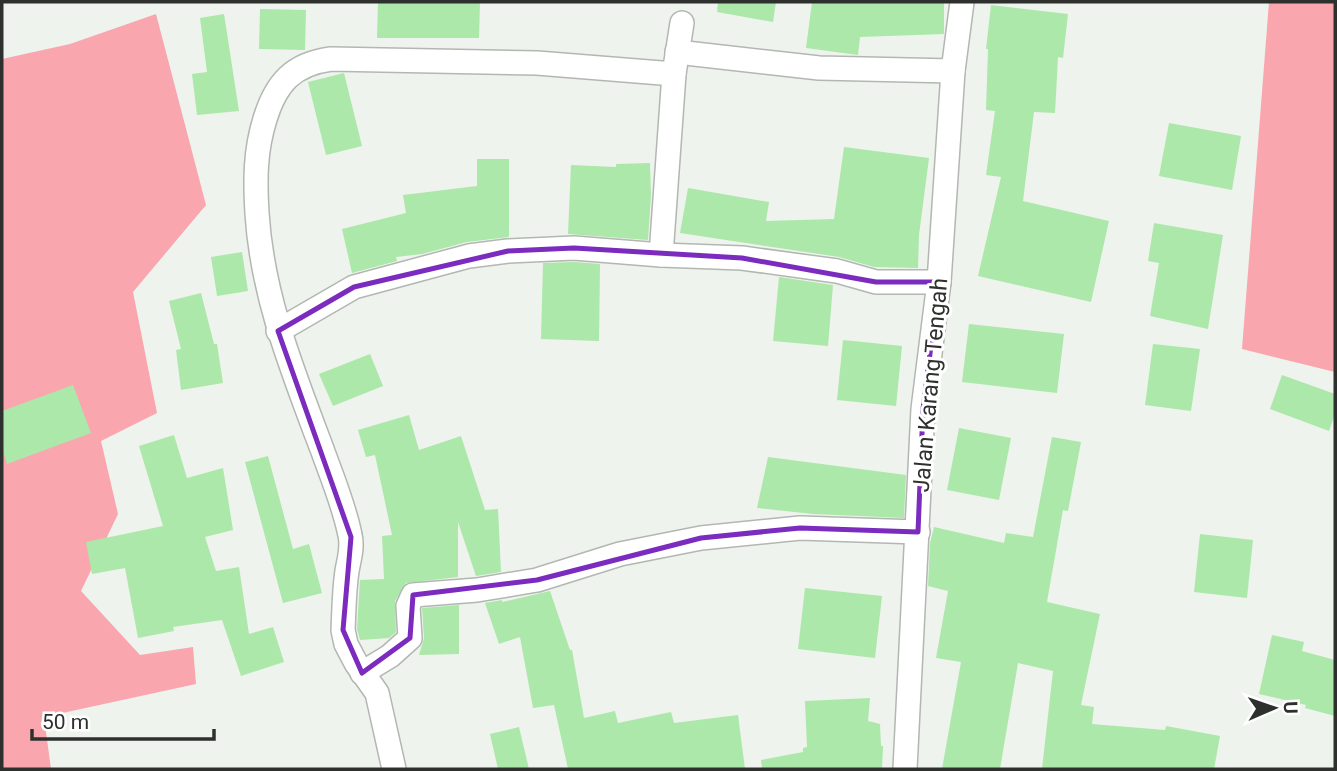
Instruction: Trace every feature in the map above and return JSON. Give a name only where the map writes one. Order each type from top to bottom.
[{"type":"street","name":"Jalan Karang Tengah","points":[[905,769],[923,409],[939,282],[953,71],[962,2]]},
{"type":"street","points":[[661,255],[675,63],[682,23]]},
{"type":"street","points":[[394,769],[377,693],[346,644],[343,630],[351,537],[338,493],[278,331],[258,239],[254,169],[260,133],[277,88],[290,74],[317,61],[374,59],[675,63],[953,71]]},
{"type":"street","points":[[278,331],[354,287],[468,256],[508,251],[574,248],[763,260],[837,271],[876,282],[939,282]]},
{"type":"street","points":[[362,673],[390,656],[410,638],[408,606],[413,595],[477,590],[537,580],[621,554],[701,538],[800,528],[918,532]]},
{"type":"highlighted area","points":[[574,248],[742,258],[876,282],[939,282],[923,409],[918,532],[800,528],[701,538],[537,580],[413,595],[410,638],[362,673],[343,630],[351,537],[278,331],[354,287],[508,251]]},
{"type":"shaded area","points":[[1269,2],[1335,2],[1335,372],[1242,349]]},
{"type":"shaded area","points":[[156,14],[206,205],[133,292],[157,413],[101,441],[118,514],[81,591],[140,655],[193,647],[196,684],[44,717],[51,769],[2,769],[2,59],[70,44]]},
{"type":"building","points":[[378,2],[480,2],[479,38],[377,38]]},
{"type":"building","points":[[718,2],[776,2],[773,22],[717,12]]},
{"type":"building","points":[[812,2],[944,2],[944,34],[860,37],[858,55],[806,48]]},
{"type":"building","points":[[991,5],[1068,14],[1063,58],[1058,57],[1055,113],[1034,112],[1023,201],[1109,221],[1091,302],[978,276],[1001,177],[986,175],[995,111],[986,110],[986,49]]},
{"type":"building","points":[[260,9],[306,10],[305,50],[259,49]]},
{"type":"building","points":[[224,14],[239,111],[197,115],[192,74],[207,72],[200,18]]},
{"type":"building","points":[[344,73],[362,146],[326,155],[308,82]]},
{"type":"building","points":[[1169,123],[1241,136],[1232,190],[1159,176]]},
{"type":"building","points":[[844,147],[929,158],[919,235],[918,268],[874,267],[839,257],[680,233],[688,188],[769,202],[766,221],[834,219]]},
{"type":"building","points":[[477,159],[509,159],[509,237],[467,242],[422,254],[396,257],[397,261],[352,273],[342,229],[406,213],[403,195],[477,186]]},
{"type":"building","points":[[650,163],[648,240],[568,234],[571,165],[616,167],[616,164]]},
{"type":"building","points":[[1154,223],[1223,235],[1208,329],[1150,316],[1159,263],[1148,261]]},
{"type":"building","points":[[242,252],[248,291],[217,296],[211,257]]},
{"type":"building","points":[[543,263],[600,264],[599,341],[541,339]]},
{"type":"building","points":[[779,277],[833,285],[828,346],[773,341]]},
{"type":"building","points":[[201,293],[214,344],[217,344],[223,383],[181,390],[176,350],[181,349],[169,301]]},
{"type":"building","points":[[969,324],[1064,334],[1057,393],[962,382]]},
{"type":"building","points":[[843,340],[902,346],[896,406],[837,400]]},
{"type":"building","points":[[1153,344],[1200,349],[1191,411],[1145,405]]},
{"type":"building","points":[[370,354],[383,386],[333,406],[319,374]]},
{"type":"building","points":[[1282,375],[1335,394],[1335,414],[1329,431],[1270,409]]},
{"type":"building","points":[[73,385],[91,433],[7,464],[2,448],[2,411]]},
{"type":"building","points":[[409,415],[419,450],[461,436],[485,510],[498,509],[501,572],[476,576],[458,522],[458,577],[406,583],[395,601],[396,632],[389,638],[360,640],[357,629],[360,580],[384,579],[382,536],[392,535],[375,455],[366,457],[358,430]]},
{"type":"building","points":[[959,428],[1011,438],[999,500],[947,490]]},
{"type":"building","points":[[174,435],[187,478],[223,468],[233,530],[205,537],[216,571],[239,567],[249,634],[273,627],[284,662],[241,676],[222,620],[173,627],[174,631],[138,638],[125,568],[92,574],[86,542],[163,526],[139,446]]},
{"type":"building","points":[[1052,437],[1081,442],[1068,511],[1063,510],[1047,602],[1100,614],[1081,705],[1094,707],[1092,724],[1165,730],[1166,726],[1220,736],[1214,769],[1042,769],[1053,671],[1018,663],[1000,769],[942,769],[961,662],[936,658],[948,591],[928,586],[930,543],[934,527],[1004,543],[1006,533],[1033,537]]},
{"type":"building","points":[[268,456],[293,549],[309,544],[322,593],[283,603],[245,462]]},
{"type":"building","points":[[768,457],[906,475],[904,518],[813,514],[757,508]]},
{"type":"building","points":[[1200,534],[1253,540],[1247,598],[1194,592]]},
{"type":"building","points":[[805,588],[882,596],[875,658],[798,649]]},
{"type":"building","points":[[550,591],[572,650],[584,718],[615,711],[618,723],[671,712],[674,723],[738,715],[745,769],[568,769],[554,705],[533,708],[520,637],[499,644],[485,603],[502,602]]},
{"type":"building","points":[[459,605],[459,654],[419,655],[424,638],[422,608]]},
{"type":"building","points":[[1272,635],[1304,642],[1302,651],[1335,660],[1335,716],[1305,708],[1306,705],[1259,694]]},
{"type":"building","points":[[870,698],[868,721],[880,724],[882,769],[762,769],[761,760],[803,752],[803,748],[807,747],[805,701]]},
{"type":"building","points":[[519,727],[529,769],[498,769],[490,734]]}]
